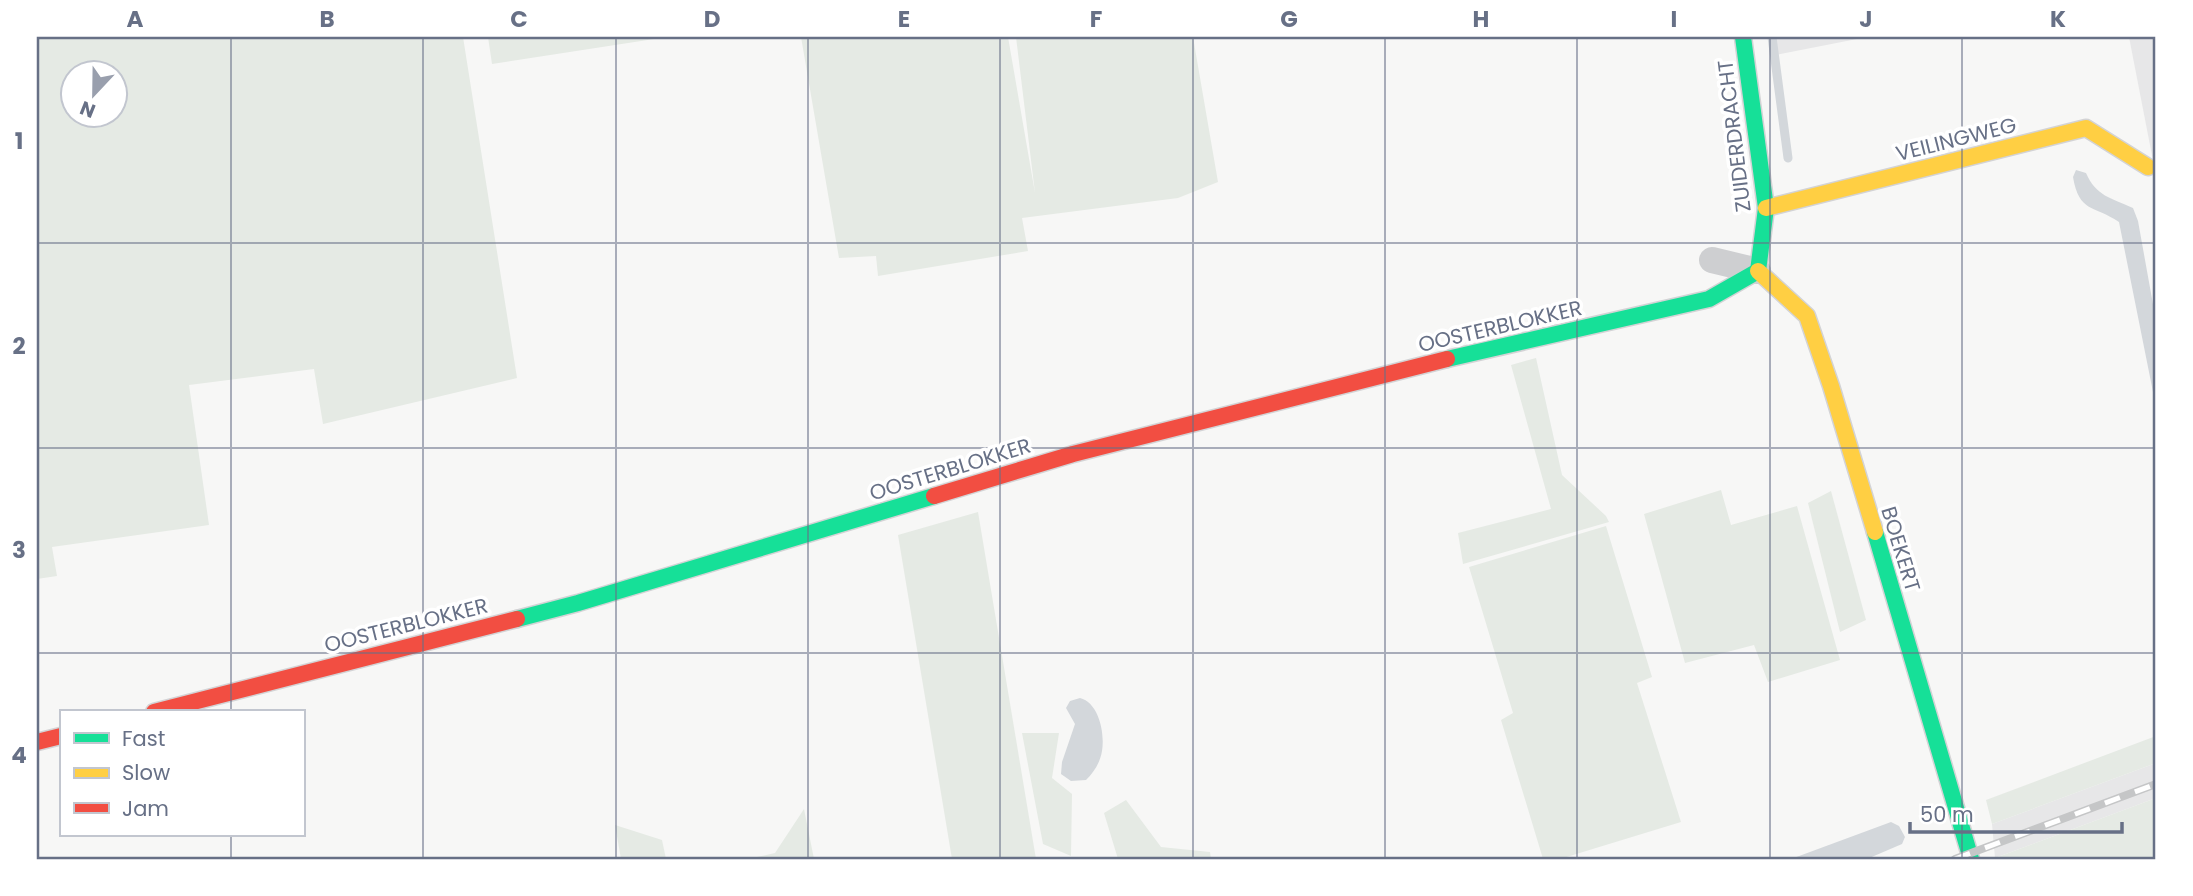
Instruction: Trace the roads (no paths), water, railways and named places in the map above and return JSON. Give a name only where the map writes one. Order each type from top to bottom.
[{"type":"street","name":"ZUIDERDRACHT","points":[[1743,37],[1766,208],[1758,271]]},
{"type":"street","name":"VEILINGWEG","points":[[1766,208],[2086,128],[2148,167]]},
{"type":"street","points":[[1712,260],[1758,271]]},
{"type":"street","name":"OOSTERBLOKKER","points":[[162,710],[578,603],[1086,450],[1409,368],[1709,299],[1758,271]]},
{"type":"street","name":"BOEKERT","points":[[1758,271],[1807,316],[1831,386],[1971,859]]},
{"type":"street","points":[[37,742],[60,736]]},
{"type":"waterway","points":[[1772,37],[1788,158]]},
{"type":"railway","points":[[1955,859],[2156,784]]}]
